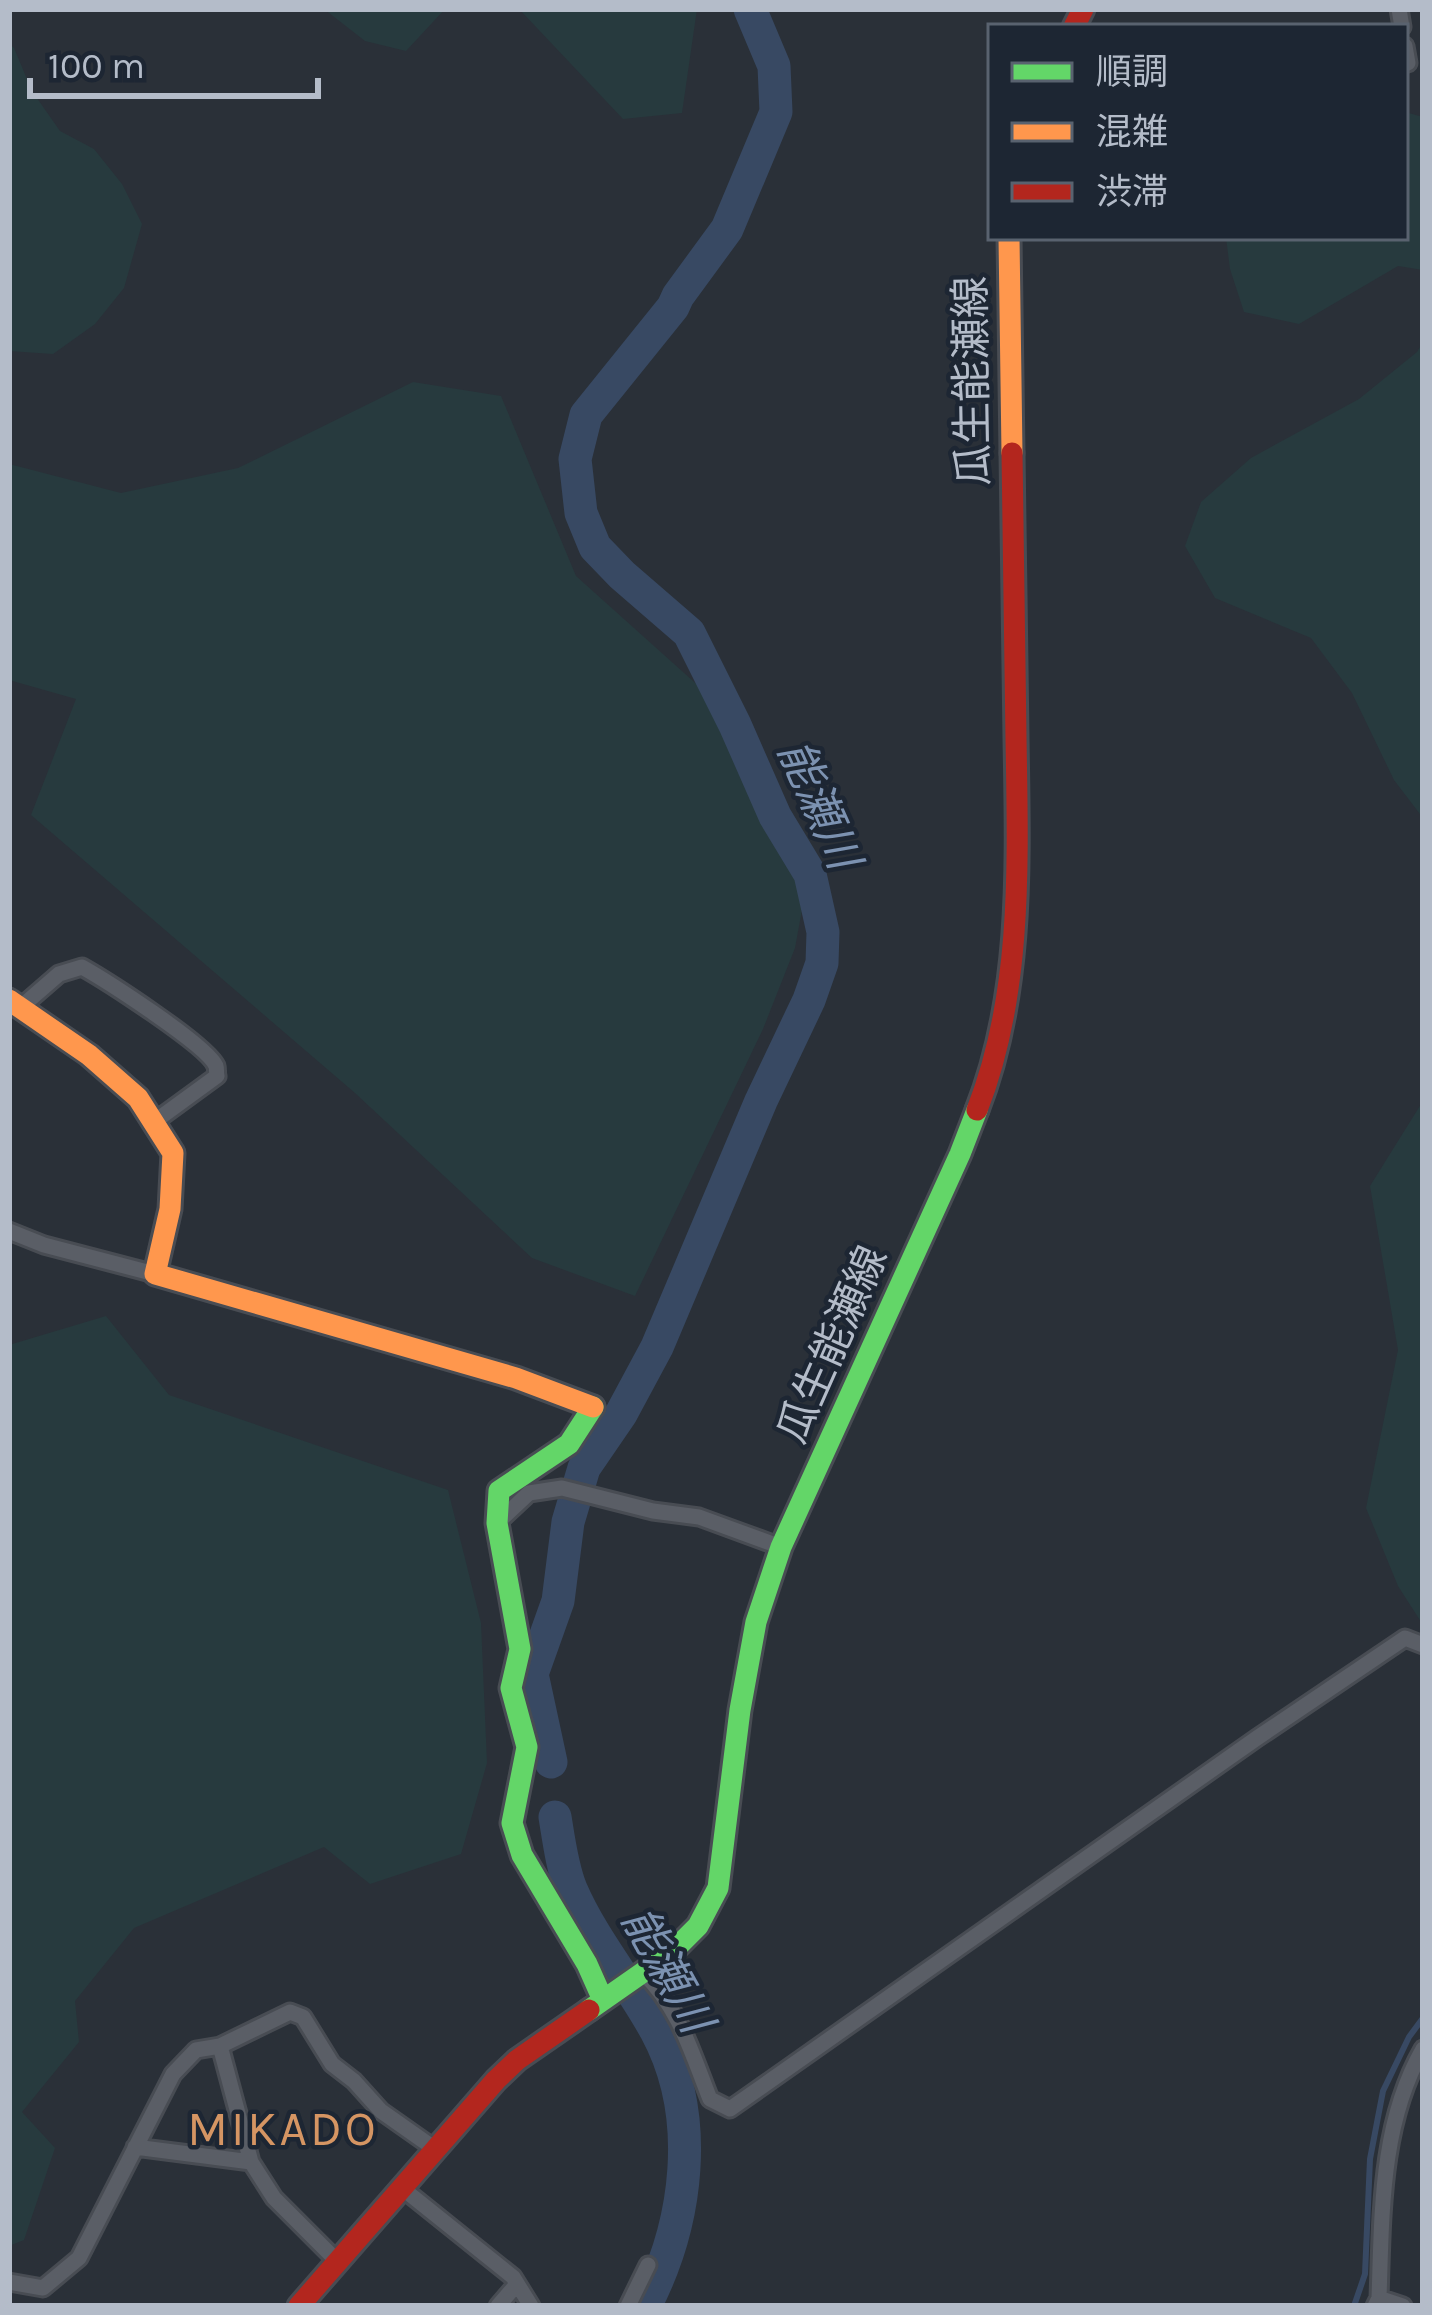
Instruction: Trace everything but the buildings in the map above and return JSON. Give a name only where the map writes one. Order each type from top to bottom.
[{"type":"main road","name":"瓜生能瀬線","points":[[299,2306],[496,2080],[672,1952],[698,1926],[718,1888],[756,1622],[781,1547],[960,1154],[990,1077],[1006,997],[1018,881],[1010,240]]},
{"type":"main road","points":[[15,1003],[138,1098],[173,1153],[170,1208],[155,1274],[516,1378],[593,1408],[569,1444],[499,1491],[497,1523],[520,1649],[511,1688],[527,1747],[512,1823],[522,1855],[603,2000]]},
{"type":"street","points":[[15,1003],[59,974],[82,967],[184,1035],[215,1064],[217,1076],[154,1121]]},
{"type":"street","points":[[9,1231],[155,1274]]},
{"type":"street","points":[[497,1523],[529,1493],[562,1488],[653,1511],[699,1517],[781,1547]]},
{"type":"street","points":[[643,1973],[680,2021],[710,2099],[730,2109],[1360,1668],[1405,1638],[1423,1645]]},
{"type":"street","points":[[9,2282],[43,2288],[79,2258],[172,2074],[196,2050],[220,2045],[290,2012],[303,2017],[332,2064],[381,2111],[436,2149]]},
{"type":"street","points":[[220,2045],[250,2162],[274,2198],[338,2262]]},
{"type":"street","points":[[1402,2306],[1377,2302],[1386,2151],[1423,2049]]},
{"type":"street","points":[[136,2146],[250,2162]]},
{"type":"street","points":[[402,2188],[513,2277],[530,2306]]},
{"type":"street","points":[[628,2306],[648,2265]]},
{"type":"street","points":[[498,2306],[517,2284]]},
{"type":"green space","points":[[324,9],[445,9],[406,51],[365,41]]},
{"type":"green space","points":[[519,9],[697,9],[682,113],[623,119]]},
{"type":"green space","points":[[9,43],[32,91],[60,131],[94,149],[122,184],[142,224],[124,288],[95,324],[53,354],[9,351]]},
{"type":"green space","points":[[1408,113],[1423,117],[1423,270],[1398,266],[1299,324],[1244,312],[1226,240],[1408,240]]},
{"type":"green space","points":[[1423,342],[1423,818],[1394,780],[1352,693],[1311,638],[1215,598],[1185,546],[1201,502],[1251,458],[1359,399]]},
{"type":"green space","points":[[413,382],[501,396],[576,576],[732,716],[806,888],[795,948],[763,1029],[635,1296],[532,1258],[355,1093],[31,815],[76,699],[9,680],[9,464],[121,493],[238,468]]},
{"type":"green space","points":[[1423,1101],[1423,1625],[1398,1586],[1366,1508],[1398,1350],[1370,1186]]},
{"type":"green space","points":[[106,1316],[169,1395],[448,1490],[481,1623],[487,1763],[461,1854],[370,1884],[324,1847],[134,1928],[75,2001],[79,2042],[22,2112],[55,2148],[24,2240],[9,2246],[9,1345]]},
{"type":"waterway","name":"能瀬川","points":[[551,1762],[532,1674],[558,1601],[568,1522],[584,1468],[621,1414],[657,1347],[822,963],[823,932],[810,874],[775,816],[689,633],[595,547],[581,513],[575,459],[586,415],[673,307],[727,229],[776,112],[774,66],[750,9]]},
{"type":"waterway","name":"能瀬川","points":[[555,1817],[571,1889],[656,2031],[680,2098],[684,2133],[680,2205],[660,2274],[645,2306]]},
{"type":"waterway","points":[[1354,2306],[1365,2274],[1370,2159],[1383,2091],[1423,2018]]},
{"type":"traffic: fast","points":[[589,2010],[672,1952],[698,1926],[718,1888],[756,1622],[781,1547],[977,1110]]},
{"type":"traffic: fast","points":[[593,1407],[569,1444],[499,1491],[497,1523],[520,1649],[511,1688],[527,1747],[512,1823],[522,1855],[603,2000]]},
{"type":"traffic: slow","points":[[1009,240],[1012,453]]},
{"type":"traffic: slow","points":[[9,1000],[89,1055],[138,1098],[173,1153],[170,1209],[155,1274],[516,1378],[593,1407]]},
{"type":"traffic: jam","points":[[1076,24],[1083,9]]},
{"type":"traffic: jam","points":[[977,1110],[1003,1020],[1014,926],[1012,453]]},
{"type":"traffic: jam","points":[[299,2306],[496,2080],[589,2010]]},
{"type":"district","name":"MIKADO","points":[[283,2128]]}]
